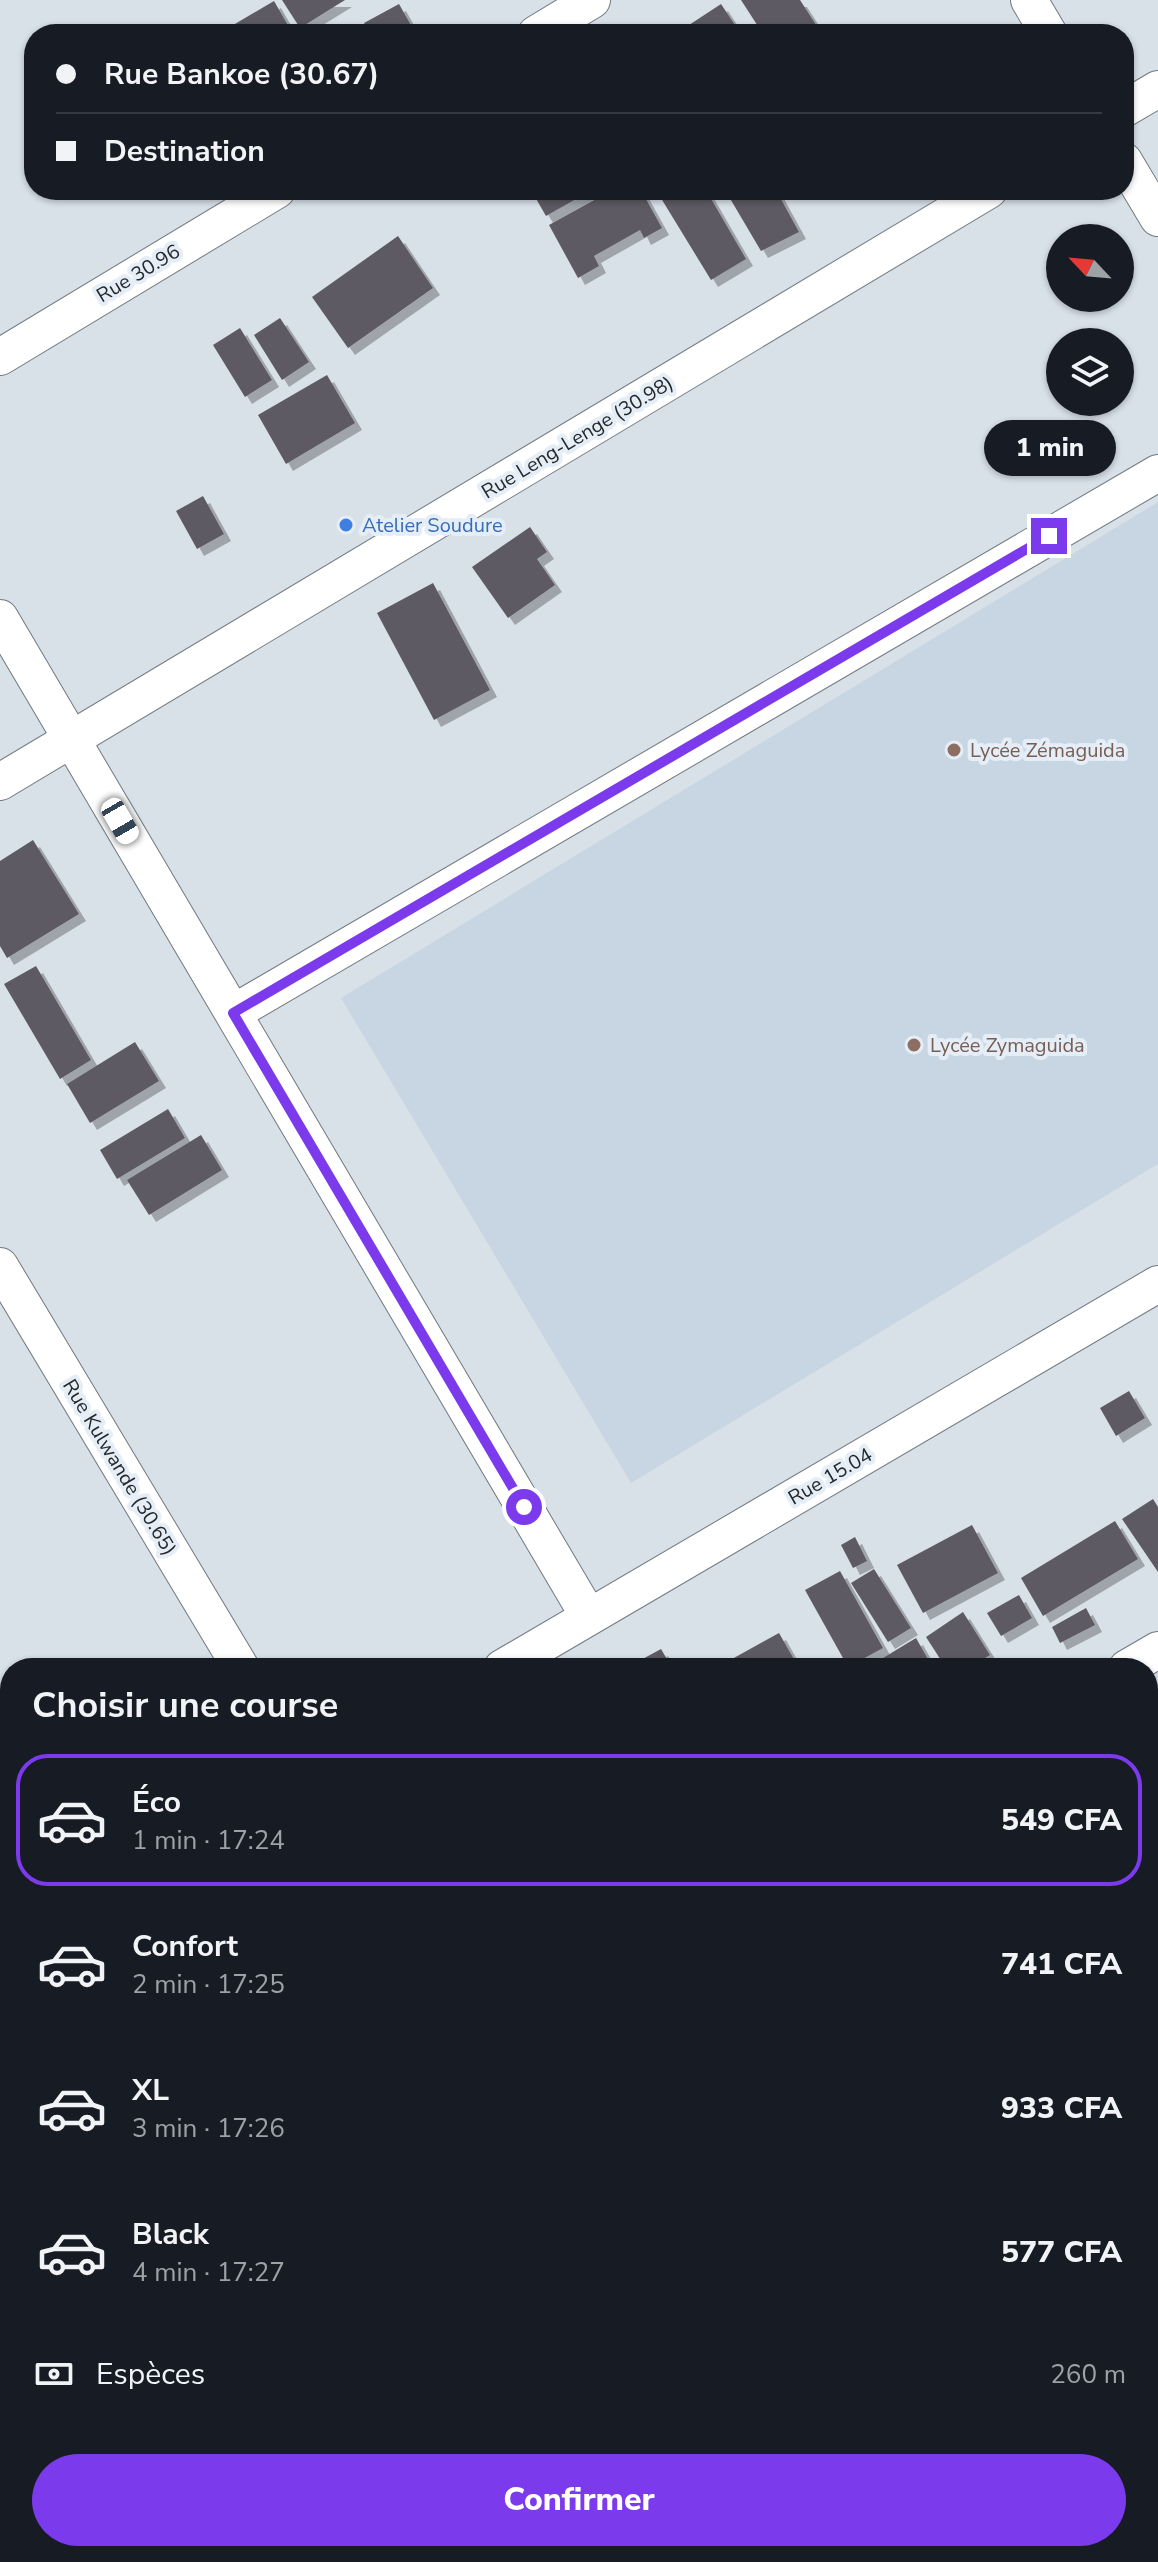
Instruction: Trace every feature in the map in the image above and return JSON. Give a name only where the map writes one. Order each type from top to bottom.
[{"type":"street","points":[[552,24],[592,0]]},
{"type":"street","points":[[1029,0],[1043,24]]},
{"type":"street","points":[[1134,103],[1158,89]]},
{"type":"street","points":[[1134,178],[1158,218]]},
{"type":"street","name":"Rue 30.96","points":[[0,357],[260,200]]},
{"type":"street","name":"Rue Leng-Lenge (30.98)","points":[[0,782],[972,200]]},
{"type":"street","points":[[233,1013],[1158,473]]},
{"type":"street","points":[[0,618],[589,1617]]},
{"type":"street","name":"Rue Kulwande (30.65)","points":[[0,1266],[235,1658]]},
{"type":"street","name":"Rue 15.04","points":[[519,1658],[1158,1284]]},
{"type":"shaded area","name":"Lycée Zémaguida","points":[[1158,502],[1158,1164],[631,1483],[341,998]]},
{"type":"building","points":[[282,0],[345,0],[306,24],[297,24]]},
{"type":"building","points":[[741,0],[800,0],[816,24],[757,24]]},
{"type":"building","points":[[274,1],[287,24],[235,24]]},
{"type":"building","points":[[399,4],[410,24],[365,24]]},
{"type":"building","points":[[721,4],[734,24],[691,24]]},
{"type":"building","points":[[537,200],[574,200],[546,216]]},
{"type":"building","points":[[594,200],[647,200],[662,228],[644,238],[640,230],[594,256],[599,266],[578,278],[549,225]]},
{"type":"building","points":[[662,200],[712,200],[746,259],[711,280]]},
{"type":"building","points":[[731,200],[781,200],[799,232],[761,251]]},
{"type":"building","points":[[398,236],[433,288],[348,348],[312,297]]},
{"type":"building","points":[[280,318],[309,362],[282,380],[254,335]]},
{"type":"building","points":[[240,328],[272,380],[245,397],[213,345]]},
{"type":"building","points":[[327,375],[355,423],[286,464],[258,415]]},
{"type":"building","points":[[203,496],[224,534],[197,549],[176,511]]},
{"type":"building","points":[[530,527],[547,552],[537,559],[555,585],[508,618],[472,567]]},
{"type":"building","points":[[433,583],[490,690],[434,720],[377,613]]},
{"type":"building","points":[[33,840],[79,914],[7,958],[0,946],[0,861]]},
{"type":"building","points":[[36,966],[91,1060],[60,1079],[4,984]]},
{"type":"building","points":[[135,1042],[159,1081],[90,1123],[67,1084]]},
{"type":"building","points":[[168,1109],[185,1138],[117,1179],[100,1150]]},
{"type":"building","points":[[201,1135],[222,1170],[149,1215],[127,1180]]},
{"type":"building","points":[[1129,1391],[1145,1418],[1116,1436],[1100,1408]]},
{"type":"building","points":[[1153,1499],[1158,1507],[1158,1572],[1122,1519]]},
{"type":"building","points":[[1115,1521],[1138,1559],[1043,1616],[1021,1578]]},
{"type":"building","points":[[972,1525],[998,1573],[923,1613],[897,1565]]},
{"type":"building","points":[[855,1537],[867,1561],[853,1568],[841,1545]]},
{"type":"building","points":[[874,1569],[911,1628],[888,1642],[851,1583]]},
{"type":"building","points":[[840,1571],[883,1648],[865,1658],[843,1658],[805,1590]]},
{"type":"building","points":[[1019,1595],[1032,1618],[1001,1636],[987,1613]]},
{"type":"building","points":[[1086,1608],[1095,1625],[1060,1643],[1052,1627]]},
{"type":"building","points":[[963,1612],[990,1655],[985,1658],[940,1658],[926,1637]]},
{"type":"building","points":[[779,1633],[793,1658],[734,1658]]},
{"type":"building","points":[[916,1638],[927,1658],[883,1658]]},
{"type":"building","points":[[661,1649],[666,1658],[644,1658]]},
{"type":"place","name":"Atelier Soudure","points":[[346,525]]},
{"type":"place","name":"Lycée Zémaguida","points":[[954,750]]},
{"type":"place","name":"Lycée Zymaguida","points":[[914,1045]]},
{"type":"route","points":[[524,1507],[233,1013],[1049,536]]}]
